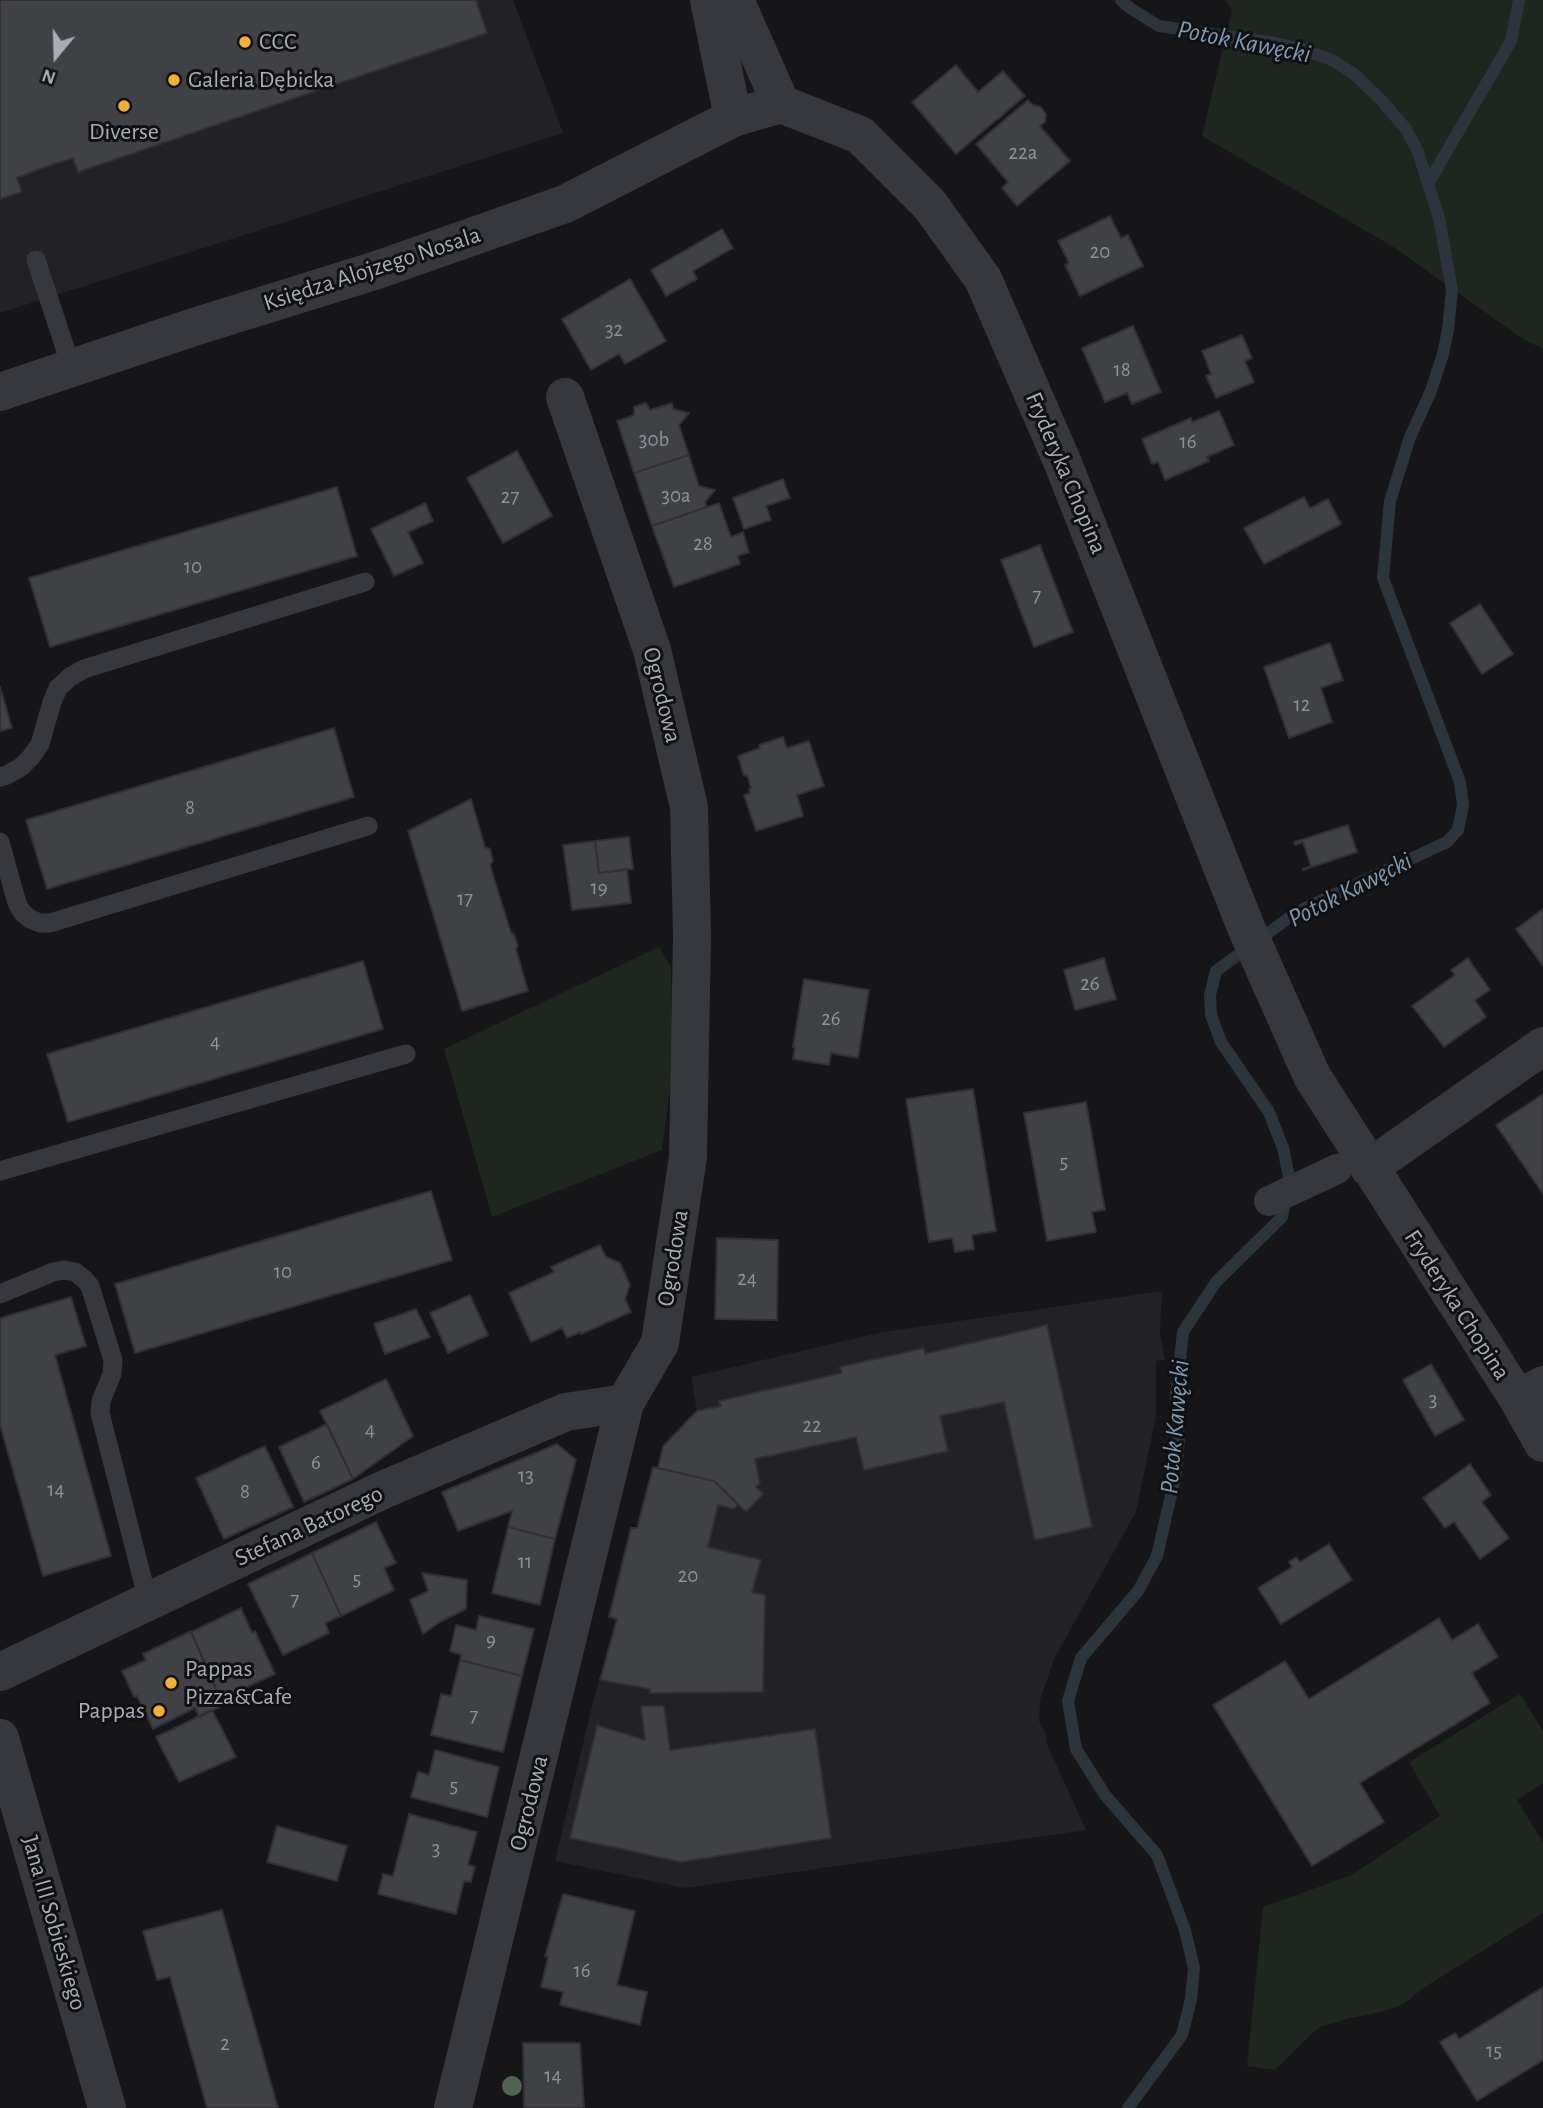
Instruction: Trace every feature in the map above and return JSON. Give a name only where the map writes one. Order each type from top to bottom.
[{"type":"street","points":[[709,0],[733,118],[780,104],[735,0]]},
{"type":"street","name":"Fryderyka Chopina","points":[[780,104],[860,135],[930,205],[983,279],[1062,461],[1245,925],[1312,1076],[1341,1172],[1530,1392],[1543,1443]]},
{"type":"street","name":"Księdza Alojzego Nosala","points":[[0,392],[377,270],[565,204],[733,118]]},
{"type":"street","name":"Ogrodowa","points":[[453,2108],[625,1403],[660,1343],[688,1157],[692,936],[689,807],[652,650],[565,397]]},
{"type":"street","points":[[1269,1201],[1341,1172],[1543,1046]]},
{"type":"street","name":"Stefana Batorego","points":[[0,1672],[385,1489],[566,1412],[625,1403]]},
{"type":"street","name":"Jana III Sobieskiego","points":[[0,1738],[107,2108]]},
{"type":"lane","points":[[36,260],[72,369]]},
{"type":"lane","points":[[0,776],[14,771],[31,757],[40,744],[58,688],[84,669],[365,582]]},
{"type":"lane","points":[[0,842],[22,912],[40,923],[50,923],[368,826]]},
{"type":"lane","points":[[0,1171],[406,1054]]},
{"type":"lane","points":[[0,1294],[64,1270],[75,1272],[90,1286],[113,1360],[112,1374],[101,1401],[100,1413],[148,1601]]},
{"type":"shaded area","points":[[0,0],[513,0],[563,133],[0,313]]},
{"type":"shaded area","points":[[1225,0],[1543,0],[1543,349],[1523,339],[1392,246],[1202,136],[1232,10]]},
{"type":"shaded area","points":[[659,947],[671,967],[673,1067],[662,1150],[492,1217],[444,1049]]},
{"type":"shaded area","points":[[1162,1291],[1160,1334],[1165,1360],[1156,1361],[1156,1416],[1136,1512],[1055,1657],[1040,1700],[1039,1721],[1047,1736],[1046,1742],[1086,1830],[685,1888],[555,1861],[616,1619],[609,1617],[631,1528],[637,1528],[653,1467],[658,1467],[663,1446],[697,1411],[691,1377],[878,1333]]},
{"type":"shaded area","points":[[1520,1694],[1543,1731],[1543,1783],[1517,1800],[1543,1842],[1543,1913],[1425,1987],[1403,2004],[1318,2028],[1275,2070],[1247,2066],[1263,1907],[1352,1875],[1440,1816],[1409,1762]]},
{"type":"building","name":"Galeria Dębicka","points":[[0,0],[476,0],[487,33],[78,172],[73,158],[45,167],[17,178],[22,192],[0,199]]},
{"type":"building","points":[[956,65],[978,92],[1003,71],[1025,96],[956,154],[912,102]]},
{"type":"building","points":[[1028,100],[1033,105],[1040,106],[1046,114],[1045,122],[1040,126],[1070,161],[1017,206],[1002,188],[1008,182],[976,144]]},
{"type":"building","points":[[1110,216],[1121,238],[1128,235],[1143,266],[1080,296],[1065,265],[1069,263],[1058,241]]},
{"type":"building","points":[[722,229],[733,248],[693,271],[697,279],[666,296],[651,270]]},
{"type":"building","points":[[630,279],[666,341],[625,364],[619,354],[591,370],[562,319]]},
{"type":"building","points":[[1133,326],[1161,392],[1132,404],[1127,393],[1105,402],[1082,348]]},
{"type":"building","points":[[1242,335],[1252,358],[1245,361],[1254,382],[1216,398],[1206,376],[1211,374],[1202,351]]},
{"type":"building","points":[[645,403],[650,410],[672,403],[673,409],[689,413],[679,425],[689,455],[634,473],[617,421],[634,415],[634,407]]},
{"type":"building","points":[[1219,411],[1234,445],[1207,457],[1209,461],[1165,480],[1158,462],[1152,464],[1142,439],[1191,418],[1192,422]]},
{"type":"building","points":[[517,451],[552,516],[503,543],[467,478]]},
{"type":"building","points":[[689,455],[699,486],[715,490],[705,502],[707,507],[652,526],[634,473]]},
{"type":"building","points":[[783,479],[790,498],[766,506],[771,520],[744,529],[733,498]]},
{"type":"building","points":[[337,487],[357,556],[50,647],[29,578]]},
{"type":"building","points":[[1304,497],[1310,508],[1328,499],[1341,524],[1264,564],[1244,528]]},
{"type":"building","points":[[425,503],[433,521],[408,532],[423,563],[394,576],[371,529]]},
{"type":"building","points":[[719,503],[731,537],[743,532],[749,552],[738,556],[740,564],[674,587],[652,526]]},
{"type":"building","points":[[1040,545],[1073,632],[1034,647],[1001,560]]},
{"type":"building","points":[[1480,604],[1513,654],[1482,674],[1450,623]]},
{"type":"building","points":[[1330,643],[1343,680],[1321,688],[1332,722],[1289,738],[1264,667]]},
{"type":"building","points":[[0,687],[12,728],[0,731]]},
{"type":"building","points":[[334,728],[354,797],[47,889],[26,820]]},
{"type":"building","points":[[783,737],[787,748],[809,741],[824,786],[797,795],[803,816],[756,831],[744,795],[750,793],[751,788],[738,756]]},
{"type":"building","points":[[471,799],[485,847],[490,849],[493,861],[490,865],[511,933],[514,934],[518,946],[516,949],[528,991],[462,1011],[408,831]]},
{"type":"building","points":[[1348,825],[1357,852],[1303,870],[1311,866],[1303,842],[1295,845],[1294,842]]},
{"type":"building","points":[[629,837],[633,869],[599,873],[595,841]]},
{"type":"building","points":[[595,841],[599,873],[627,869],[631,903],[572,910],[563,845]]},
{"type":"building","points":[[1543,909],[1543,966],[1516,929]]},
{"type":"building","points":[[1104,958],[1116,999],[1075,1010],[1064,970]]},
{"type":"building","points":[[1468,958],[1490,990],[1475,1000],[1486,1017],[1444,1047],[1412,1006],[1455,975],[1451,970]]},
{"type":"building","points":[[363,961],[383,1029],[68,1122],[47,1054]]},
{"type":"building","points":[[804,979],[869,990],[858,1058],[831,1053],[829,1065],[793,1059]]},
{"type":"building","points":[[973,1089],[996,1231],[972,1235],[974,1249],[955,1252],[952,1238],[929,1242],[906,1099]]},
{"type":"building","points":[[1543,1094],[1543,1194],[1496,1125]]},
{"type":"building","points":[[1086,1102],[1105,1210],[1092,1212],[1096,1232],[1047,1241],[1024,1113]]},
{"type":"building","points":[[431,1191],[452,1260],[135,1353],[115,1284]]},
{"type":"building","points":[[717,1238],[778,1240],[777,1320],[715,1319]]},
{"type":"building","points":[[600,1245],[606,1257],[620,1263],[630,1285],[625,1299],[631,1312],[581,1334],[580,1332],[567,1338],[562,1328],[531,1342],[509,1293],[554,1272],[551,1267]]},
{"type":"building","points":[[470,1295],[488,1335],[448,1353],[430,1313]]},
{"type":"building","points":[[71,1297],[86,1346],[55,1355],[111,1556],[43,1576],[0,1425],[0,1318]]},
{"type":"building","points":[[416,1309],[430,1337],[385,1354],[374,1324]]},
{"type":"building","points":[[1047,1325],[1092,1527],[1035,1540],[1004,1402],[940,1416],[948,1451],[864,1470],[856,1437],[755,1459],[760,1483],[756,1487],[763,1494],[746,1512],[714,1481],[658,1468],[663,1446],[697,1411],[721,1406],[719,1401],[842,1373],[840,1367],[924,1348],[925,1354]]},
{"type":"building","points":[[1431,1364],[1464,1420],[1435,1436],[1403,1380]]},
{"type":"building","points":[[386,1379],[413,1436],[353,1479],[320,1411]]},
{"type":"building","points":[[327,1424],[353,1479],[304,1502],[279,1447]]},
{"type":"building","points":[[557,1444],[576,1460],[555,1539],[508,1527],[512,1511],[458,1531],[442,1492]]},
{"type":"building","points":[[265,1446],[293,1507],[224,1539],[196,1478]]},
{"type":"building","points":[[1470,1464],[1491,1495],[1482,1502],[1509,1538],[1480,1559],[1454,1522],[1445,1528],[1423,1498]]},
{"type":"building","points":[[653,1467],[714,1481],[738,1505],[734,1509],[718,1505],[708,1547],[761,1560],[752,1592],[765,1595],[763,1692],[650,1693],[650,1689],[600,1680],[617,1619],[609,1617],[631,1528],[637,1528]]},
{"type":"building","points":[[376,1522],[396,1563],[384,1568],[394,1590],[341,1616],[312,1553]]},
{"type":"building","points":[[508,1527],[555,1539],[540,1605],[492,1593]]},
{"type":"building","points":[[1329,1544],[1352,1580],[1281,1624],[1258,1588],[1292,1567],[1289,1562],[1296,1557],[1300,1562]]},
{"type":"building","points":[[312,1553],[341,1616],[325,1623],[329,1633],[283,1655],[248,1584]]},
{"type":"building","points":[[422,1573],[467,1580],[466,1609],[423,1634],[410,1600],[428,1591]]},
{"type":"building","points":[[241,1608],[275,1674],[243,1689],[245,1695],[223,1705],[191,1632]]},
{"type":"building","points":[[479,1616],[534,1629],[522,1676],[460,1660],[461,1655],[450,1651],[456,1625],[476,1630]]},
{"type":"building","points":[[1439,1618],[1452,1640],[1478,1624],[1498,1657],[1472,1673],[1490,1703],[1360,1783],[1384,1822],[1312,1866],[1213,1705],[1285,1661],[1309,1699]]},
{"type":"building","name":"Pappas Pizza&Cafe","points":[[191,1631],[223,1705],[199,1717],[195,1708],[153,1729],[122,1671],[146,1660],[143,1654]]},
{"type":"building","points":[[460,1660],[522,1676],[503,1752],[431,1735],[441,1694],[451,1696]]},
{"type":"building","points":[[641,1706],[664,1706],[670,1750],[815,1729],[831,1838],[681,1862],[570,1838],[597,1725],[645,1740]]},
{"type":"building","points":[[212,1710],[236,1757],[179,1782],[156,1737]]},
{"type":"building","points":[[435,1750],[499,1767],[487,1817],[411,1797],[418,1772],[429,1775]]},
{"type":"building","points":[[409,1814],[477,1832],[468,1865],[475,1867],[471,1882],[464,1881],[456,1914],[378,1894],[383,1874],[393,1876]]},
{"type":"building","points":[[277,1826],[347,1846],[337,1881],[267,1862]]},
{"type":"building","points":[[563,1894],[635,1911],[617,1985],[647,1992],[640,2025],[560,2005],[563,1992],[541,1987],[548,1957],[545,1956]]},
{"type":"building","points":[[222,1910],[278,2108],[207,2108],[170,1977],[157,1980],[143,1931]]},
{"type":"building","points":[[1543,1987],[1543,2060],[1477,2101],[1440,2042],[1455,2033],[1459,2039]]},
{"type":"building","points":[[523,2043],[580,2043],[584,2108],[524,2108]]},
{"type":"waterway","name":"Potok Kawęcki","points":[[1121,0],[1159,26],[1275,43],[1332,60],[1354,74],[1382,101],[1406,129],[1418,152],[1439,218],[1452,290],[1443,354],[1431,391],[1410,437],[1390,501],[1383,578],[1460,782],[1463,805],[1458,830],[1447,842],[1297,912],[1216,971],[1210,995],[1211,1015],[1221,1042],[1269,1112],[1283,1148],[1289,1177],[1282,1217],[1216,1282],[1183,1332],[1176,1396],[1179,1442],[1175,1478],[1157,1556],[1138,1591],[1081,1658],[1068,1701],[1076,1749],[1105,1795],[1157,1855],[1185,1930],[1194,1968],[1191,1999],[1182,2035],[1128,2108]]},
{"type":"waterway","points":[[1429,182],[1511,41],[1519,0]]},
{"type":"place","name":"CCC","points":[[245,42]]},
{"type":"place","name":"Galeria Dębicka","points":[[174,80]]},
{"type":"place","name":"Diverse","points":[[124,106]]},
{"type":"place","name":"Pappas Pizza&Cafe","points":[[171,1683]]},
{"type":"place","name":"Pappas","points":[[159,1711]]}]
